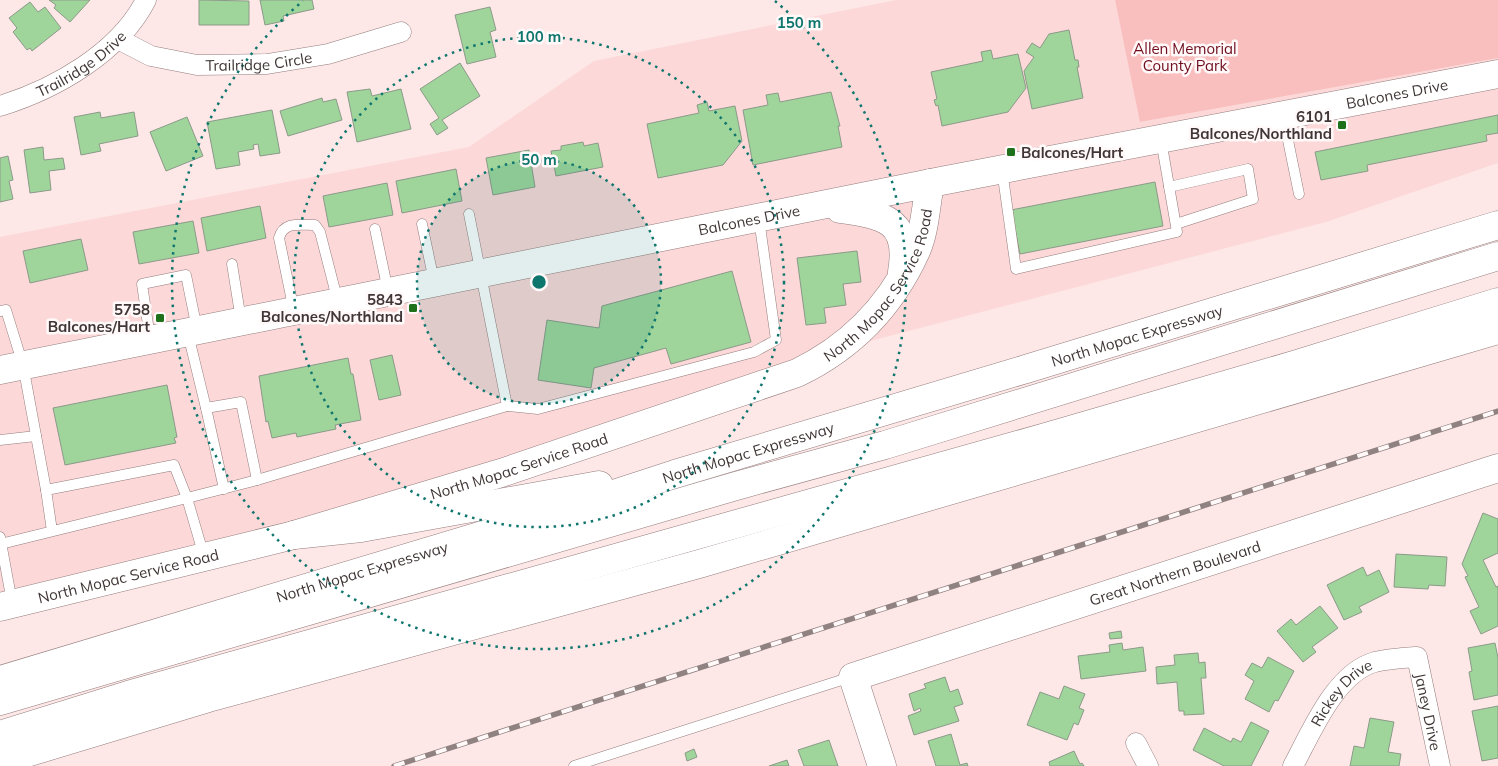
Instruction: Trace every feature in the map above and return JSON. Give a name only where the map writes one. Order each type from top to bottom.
[{"type":"main road","name":"Balcones Drive","points":[[12,368],[930,184],[1498,74]]},
{"type":"main road","name":"North Mopac Service Road","points":[[6,606],[294,535],[492,475],[797,373],[824,360],[854,337],[882,308],[916,250],[930,184]]},
{"type":"main road","points":[[821,206],[877,214],[892,222],[899,232],[904,245],[900,279]]},
{"type":"main road","name":"North Mopac Expressway","points":[[0,680],[546,516],[675,474],[1498,225]]},
{"type":"main road","points":[[0,701],[736,486],[885,446],[1498,256]]},
{"type":"main road","points":[[0,735],[128,695],[1294,365],[1498,302]]},
{"type":"main road","points":[[0,761],[208,698],[699,564],[1498,330]]},
{"type":"main road","points":[[736,486],[868,439],[988,401],[1026,369]]},
{"type":"main road","name":"Great Northern Boulevard","points":[[853,677],[1498,468]]},
{"type":"main road","points":[[294,535],[361,528],[541,494],[675,474]]},
{"type":"main road","points":[[707,532],[971,484]]},
{"type":"main road","points":[[853,677],[882,766]]},
{"type":"street","name":"Trailridge Drive","points":[[0,106],[41,92],[72,74],[118,40],[146,0]]},
{"type":"street","name":"Trailridge Circle","points":[[118,40],[152,56],[197,65],[267,64],[328,54],[401,32]]},
{"type":"street","name":"Rickey Drive","points":[[1293,766],[1329,700],[1348,677],[1373,662],[1417,656]]},
{"type":"street","name":"Janey Drive","points":[[1417,656],[1440,766]]},
{"type":"street","points":[[1136,743],[1148,766]]},
{"type":"lane","points":[[1283,115],[1299,194]]},
{"type":"lane","points":[[1002,170],[1016,270],[1177,232],[1161,139]]},
{"type":"lane","points":[[1169,187],[1248,169],[1254,199],[1176,224]]},
{"type":"lane","points":[[469,214],[507,406]]},
{"type":"lane","points":[[6,606],[0,542],[52,531],[257,480],[507,406],[538,409],[754,352],[776,340],[760,219]]},
{"type":"lane","points":[[422,224],[434,283]]},
{"type":"lane","points":[[294,311],[279,238],[281,230],[289,225],[315,226],[320,232],[338,302]]},
{"type":"lane","points":[[375,229],[388,292]]},
{"type":"lane","points":[[232,264],[241,322]]},
{"type":"lane","points":[[150,340],[142,284],[186,275],[192,331],[206,408],[224,488]]},
{"type":"lane","points":[[0,311],[6,310],[12,368],[36,436],[52,531]]},
{"type":"lane","points":[[206,408],[241,402],[257,480]]},
{"type":"lane","points":[[0,440],[36,436]]},
{"type":"lane","points":[[46,490],[174,465],[187,498],[205,557]]},
{"type":"lane","points":[[574,766],[853,677]]},
{"type":"shaded area","points":[[896,0],[1115,0],[1141,122],[1498,58],[1498,163],[1326,222],[874,340],[779,368],[373,502],[0,596],[0,237],[469,147],[594,61]]},
{"type":"green space","name":"Allen Memorial County Park","points":[[1115,0],[1498,0],[1498,58],[1140,122]]},
{"type":"building","points":[[49,0],[90,0],[70,22],[54,8],[56,5]]},
{"type":"building","points":[[199,0],[249,1],[249,25],[199,25]]},
{"type":"building","points":[[260,0],[312,0],[314,9],[283,16],[284,21],[265,25]]},
{"type":"building","points":[[30,2],[38,12],[45,7],[61,28],[32,51],[30,48],[27,50],[13,32],[17,28],[9,18]]},
{"type":"building","points":[[490,7],[496,30],[490,32],[496,57],[467,64],[455,15]]},
{"type":"building","points":[[1069,30],[1075,60],[1078,60],[1079,67],[1077,67],[1083,98],[1032,109],[1024,71],[1034,57],[1026,52],[1032,43],[1040,48],[1049,34]]},
{"type":"building","points":[[991,50],[993,59],[1018,54],[1026,88],[1008,112],[942,126],[938,105],[936,106],[934,100],[937,99],[931,72],[983,61],[981,52]]},
{"type":"building","points":[[460,63],[480,96],[442,120],[448,128],[437,135],[430,124],[439,118],[420,89]]},
{"type":"building","points":[[370,89],[372,96],[401,89],[411,129],[357,142],[347,92]]},
{"type":"building","points":[[831,92],[840,126],[838,126],[842,147],[753,165],[743,110],[768,105],[766,95],[778,93],[780,102]]},
{"type":"building","points":[[322,98],[323,102],[336,99],[342,120],[288,136],[280,111]]},
{"type":"building","points":[[707,102],[709,111],[735,106],[742,141],[723,165],[658,178],[647,124],[699,113],[697,105]]},
{"type":"building","points":[[272,110],[280,153],[260,156],[258,144],[253,145],[254,149],[238,152],[240,165],[216,169],[207,122]]},
{"type":"building","points":[[100,112],[101,118],[134,112],[138,136],[99,144],[101,151],[81,155],[74,117]]},
{"type":"building","points":[[1498,115],[1498,133],[1486,135],[1487,141],[1367,165],[1368,171],[1321,180],[1315,152]]},
{"type":"building","points":[[187,117],[203,156],[166,171],[150,132]]},
{"type":"building","points":[[583,142],[584,146],[598,143],[603,167],[556,176],[551,151],[561,150],[561,146]]},
{"type":"building","points":[[43,147],[44,160],[63,158],[65,169],[49,171],[51,190],[30,193],[24,150]]},
{"type":"building","points":[[529,150],[535,187],[493,195],[486,158]]},
{"type":"building","points":[[8,156],[13,180],[9,181],[13,199],[0,202],[0,158]]},
{"type":"building","points":[[456,169],[462,201],[402,213],[396,181]]},
{"type":"building","points":[[1155,182],[1163,226],[1020,254],[1011,210]]},
{"type":"building","points":[[387,183],[393,215],[329,227],[323,196]]},
{"type":"building","points":[[260,206],[266,238],[207,251],[201,218]]},
{"type":"building","points":[[193,221],[199,253],[139,264],[133,232]]},
{"type":"building","points":[[81,239],[88,270],[30,283],[23,251]]},
{"type":"building","points":[[857,251],[861,282],[843,284],[846,305],[824,308],[826,323],[806,325],[797,258]]},
{"type":"building","points":[[732,271],[751,342],[671,364],[666,348],[594,368],[591,388],[538,380],[547,320],[599,328],[602,306]]},
{"type":"building","points":[[392,355],[401,395],[379,400],[370,360]]},
{"type":"building","points":[[348,358],[351,374],[353,374],[361,420],[335,425],[336,429],[297,437],[296,433],[272,438],[268,421],[266,422],[259,376]]},
{"type":"building","points":[[167,385],[177,437],[174,438],[176,443],[65,465],[53,408]]},
{"type":"building","points":[[1483,513],[1498,519],[1498,553],[1483,560],[1496,587],[1498,586],[1498,626],[1481,634],[1470,611],[1479,607],[1465,577],[1468,576],[1462,564]]},
{"type":"building","points":[[1396,554],[1447,557],[1445,586],[1429,585],[1428,589],[1394,587]]},
{"type":"building","points":[[1363,567],[1367,576],[1379,570],[1389,592],[1359,607],[1362,612],[1344,620],[1327,585]]},
{"type":"building","points":[[1320,606],[1338,628],[1312,647],[1316,652],[1303,662],[1277,631],[1291,619],[1296,625]]},
{"type":"building","points":[[1121,631],[1122,638],[1110,639],[1109,633]]},
{"type":"building","points":[[1122,643],[1123,650],[1143,647],[1146,671],[1081,679],[1078,656],[1110,652],[1109,645]]},
{"type":"building","points":[[1495,643],[1498,658],[1498,695],[1474,700],[1469,672],[1472,671],[1468,648]]},
{"type":"building","points":[[1198,653],[1199,663],[1205,662],[1206,678],[1201,678],[1204,714],[1184,715],[1184,711],[1179,711],[1177,682],[1157,684],[1156,667],[1175,665],[1174,655]]},
{"type":"building","points":[[1268,657],[1294,671],[1278,701],[1275,700],[1269,712],[1245,699],[1254,681],[1245,675],[1252,663],[1262,668]]},
{"type":"building","points":[[945,677],[950,692],[958,689],[963,704],[954,707],[959,721],[914,735],[908,716],[921,711],[920,708],[914,711],[909,694],[926,688],[924,684]]},
{"type":"building","points":[[1064,686],[1085,694],[1079,708],[1084,710],[1078,725],[1074,723],[1067,740],[1027,725],[1040,692],[1059,699]]},
{"type":"building","points":[[1498,706],[1498,758],[1482,761],[1472,711]]},
{"type":"building","points":[[1370,718],[1394,722],[1388,752],[1401,754],[1399,766],[1350,766],[1354,746],[1364,748]]},
{"type":"building","points":[[1251,722],[1269,731],[1251,766],[1224,766],[1193,750],[1204,728],[1231,742],[1233,738],[1241,742]]},
{"type":"building","points":[[951,734],[960,765],[967,763],[968,766],[936,766],[928,741]]},
{"type":"building","points":[[829,740],[838,766],[804,766],[798,750]]},
{"type":"building","points":[[694,749],[697,757],[687,761],[685,753]]},
{"type":"building","points":[[1074,751],[1080,764],[1082,763],[1084,766],[1050,766],[1049,762]]},
{"type":"building","points":[[787,760],[789,766],[769,766]]},
{"type":"railway","points":[[394,766],[1498,411]]},
{"type":"place","name":"6101 Balcones/Northland","points":[[1342,125]]},
{"type":"place","name":"Balcones/Hart","points":[[1011,152]]},
{"type":"place","name":"5843 Balcones/Northland","points":[[413,308]]},
{"type":"place","name":"5758 Balcones/Hart","points":[[160,318]]}]
